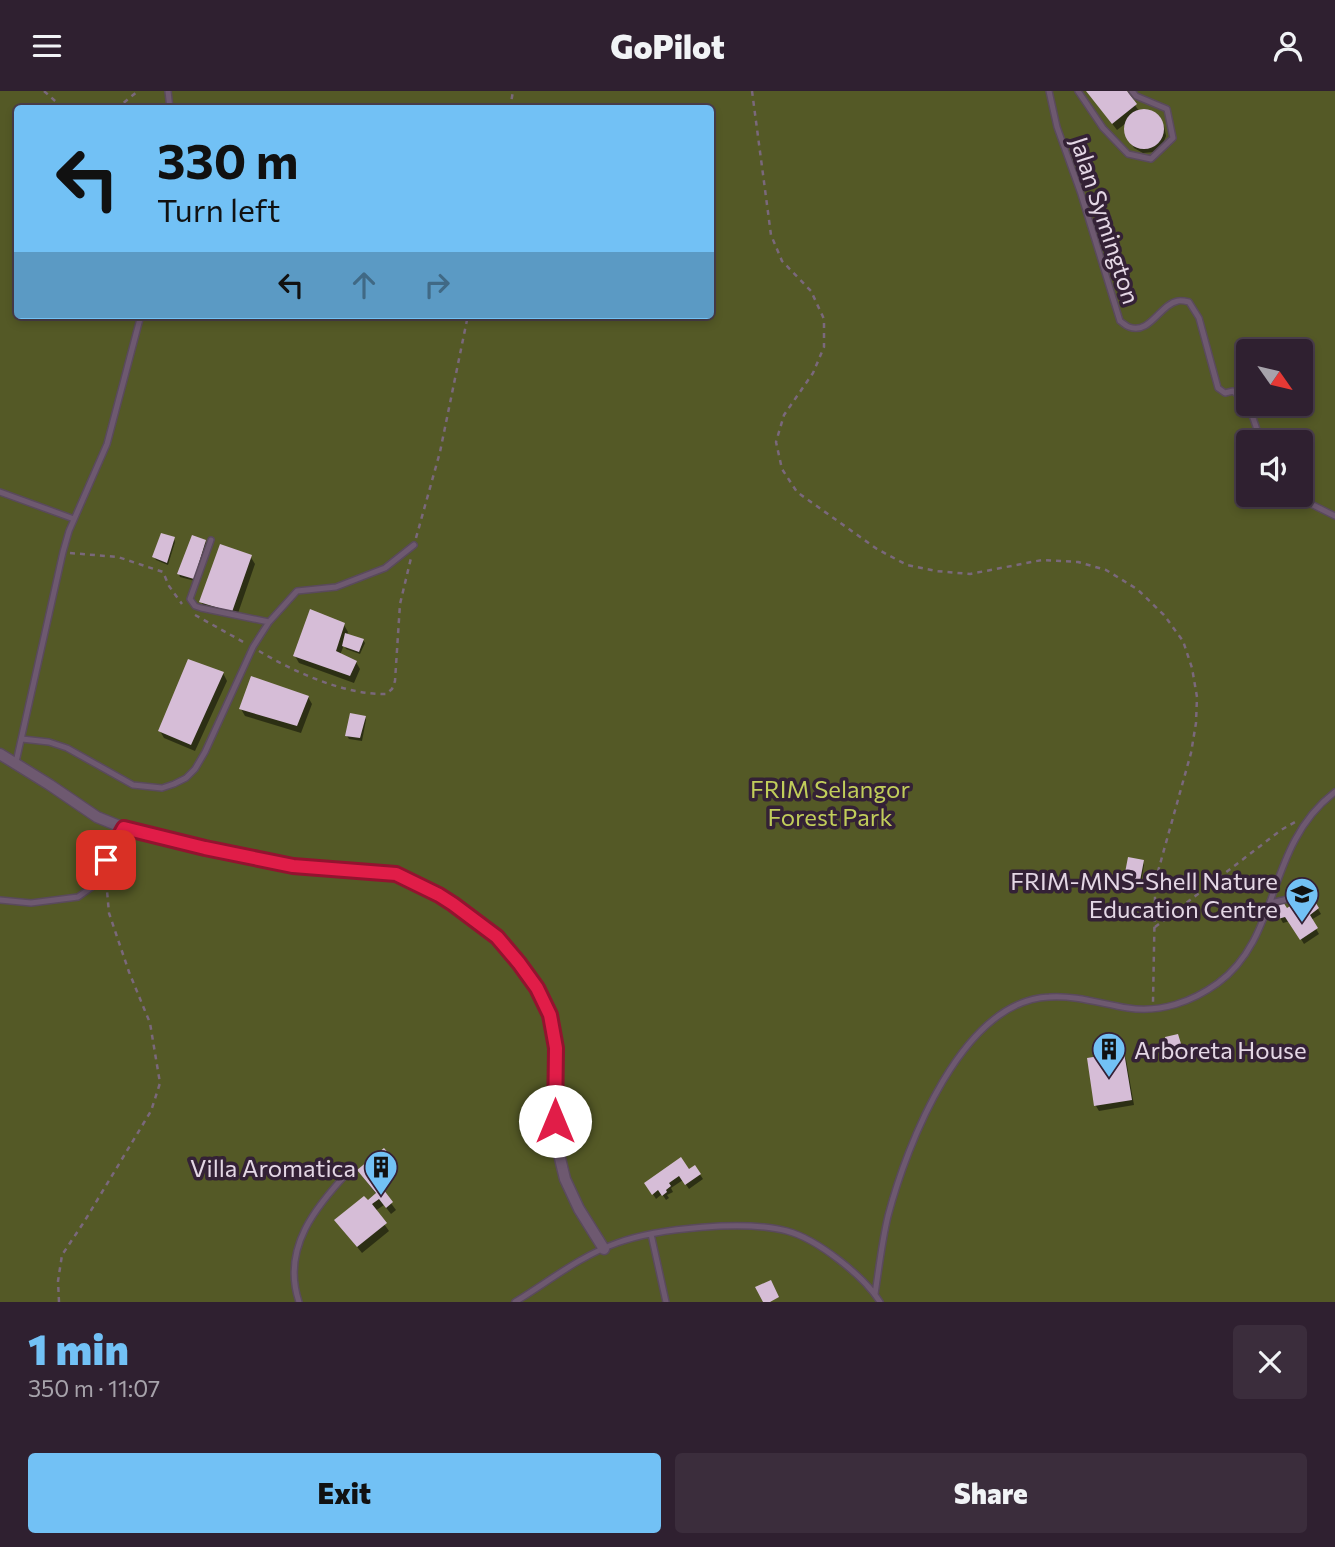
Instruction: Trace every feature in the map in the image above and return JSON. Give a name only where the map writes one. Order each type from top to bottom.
[{"type":"street","points":[[0,754],[97,817],[124,828],[293,866],[396,874],[439,895],[497,937],[537,988],[550,1015],[556,1048],[555,1121],[558,1150],[565,1179],[579,1209],[604,1249]]},
{"type":"lane","name":"Jalan Symington","points":[[1049,91],[1057,127],[1081,194],[1120,321],[1130,328],[1140,327],[1156,318],[1169,304],[1179,300],[1189,302],[1199,318],[1218,389],[1225,393],[1233,391],[1244,399],[1257,430]]},
{"type":"lane","name":"Jalan Symington","points":[[1078,91],[1102,128],[1128,154],[1151,159],[1173,138],[1167,109],[1136,96],[1132,91]]},
{"type":"lane","points":[[16,763],[63,552],[74,519],[107,444],[140,319]]},
{"type":"lane","points":[[0,492],[74,519]]},
{"type":"lane","points":[[1313,505],[1335,516]]},
{"type":"lane","points":[[211,540],[190,599],[192,603],[201,608],[269,622]]},
{"type":"lane","points":[[22,739],[67,747],[133,785],[162,788],[174,785],[195,769],[253,647],[269,622],[297,591],[337,587],[385,568],[414,545]]},
{"type":"lane","points":[[875,1294],[888,1217],[902,1168],[933,1099],[962,1053],[979,1032],[997,1016],[1033,999],[1050,997],[1091,1000],[1132,1009],[1153,1009],[1184,1003],[1201,995],[1230,974],[1251,944],[1271,903],[1295,839],[1313,812],[1335,792]]},
{"type":"lane","points":[[0,899],[31,903],[78,897],[92,887],[124,828]]},
{"type":"lane","points":[[1271,903],[1313,893]]},
{"type":"lane","points":[[299,1302],[294,1272],[299,1242],[324,1199],[351,1169]]},
{"type":"lane","points":[[515,1302],[582,1259],[617,1243],[690,1228],[722,1227],[759,1227],[788,1231],[810,1241],[858,1276],[880,1302]]},
{"type":"lane","points":[[652,1234],[666,1302]]},
{"type":"path","points":[[44,91],[60,105]]},
{"type":"path","points":[[121,105],[138,91]]},
{"type":"path","points":[[752,91],[771,235],[782,261],[811,291],[824,319],[824,347],[813,373],[784,415],[776,442],[782,469],[797,492],[877,549],[907,565],[970,574],[1042,560],[1078,562],[1106,570],[1137,589],[1164,615],[1183,641],[1192,667],[1197,697],[1196,723],[1191,754],[1157,875],[1153,1009]]},
{"type":"path","points":[[63,552],[118,557],[163,572],[181,602],[197,617],[278,662],[338,687],[359,693],[386,694],[395,681],[400,604],[440,452],[467,319]]},
{"type":"path","points":[[1155,927],[1281,830],[1313,812]]},
{"type":"path","points":[[59,1302],[58,1281],[62,1255],[151,1111],[160,1083],[150,1023],[109,913],[106,860]]},
{"type":"green space","name":"FRIM Selangor Forest Park","points":[[0,91],[1335,91],[1335,1302],[0,1302]]},
{"type":"building","points":[[1086,91],[1127,91],[1137,104],[1112,124]]},
{"type":"building","points":[[1144,109],[1152,110],[1158,115],[1163,121],[1163,137],[1158,143],[1152,148],[1144,149],[1136,148],[1130,143],[1125,137],[1124,129],[1125,121],[1130,115],[1136,110]]},
{"type":"building","points":[[161,533],[175,537],[167,563],[152,557]]},
{"type":"building","points":[[192,535],[206,540],[194,579],[177,574]]},
{"type":"building","points":[[220,544],[252,555],[232,612],[199,602]]},
{"type":"building","points":[[310,609],[345,623],[336,651],[357,661],[350,676],[293,656]]},
{"type":"building","points":[[345,633],[364,639],[359,652],[342,646]]},
{"type":"building","points":[[188,659],[224,672],[191,745],[158,731]]},
{"type":"building","points":[[251,676],[309,696],[297,726],[239,709]]},
{"type":"building","points":[[350,713],[366,716],[360,738],[345,736]]},
{"type":"building","points":[[1128,857],[1144,860],[1140,881],[1124,878]]},
{"type":"building","name":"FRIM-MNS-Shell Nature Education Centre","points":[[1301,899],[1305,906],[1314,900],[1319,908],[1310,915],[1318,928],[1300,940],[1285,917],[1278,919],[1273,909],[1283,902],[1287,908]]},
{"type":"building","points":[[1178,1034],[1182,1047],[1167,1050],[1165,1037]]},
{"type":"building","name":"Arboreta House","points":[[1124,1052],[1132,1100],[1094,1106],[1087,1058]]},
{"type":"building","name":"Villa Aromatica","points":[[384,1148],[390,1155],[370,1172],[393,1202],[386,1208],[379,1199],[372,1204],[387,1223],[357,1247],[334,1220],[364,1196],[368,1200],[376,1193],[357,1170]]},
{"type":"building","points":[[681,1157],[689,1169],[695,1165],[701,1174],[685,1185],[679,1176],[669,1183],[671,1186],[662,1196],[658,1190],[652,1195],[644,1183]]},
{"type":"building","points":[[771,1280],[779,1297],[763,1302],[755,1287]]},
{"type":"place","name":"FRIM-MNS-Shell Nature Education Centre","points":[[1302,924]]},
{"type":"place","name":"Arboreta House","points":[[1109,1079]]},
{"type":"place","name":"Villa Aromatica","points":[[381,1197]]},
{"type":"route","points":[[106,860],[124,828],[293,866],[396,874],[439,895],[497,937],[537,988],[550,1015],[556,1048],[555,1121]]}]
